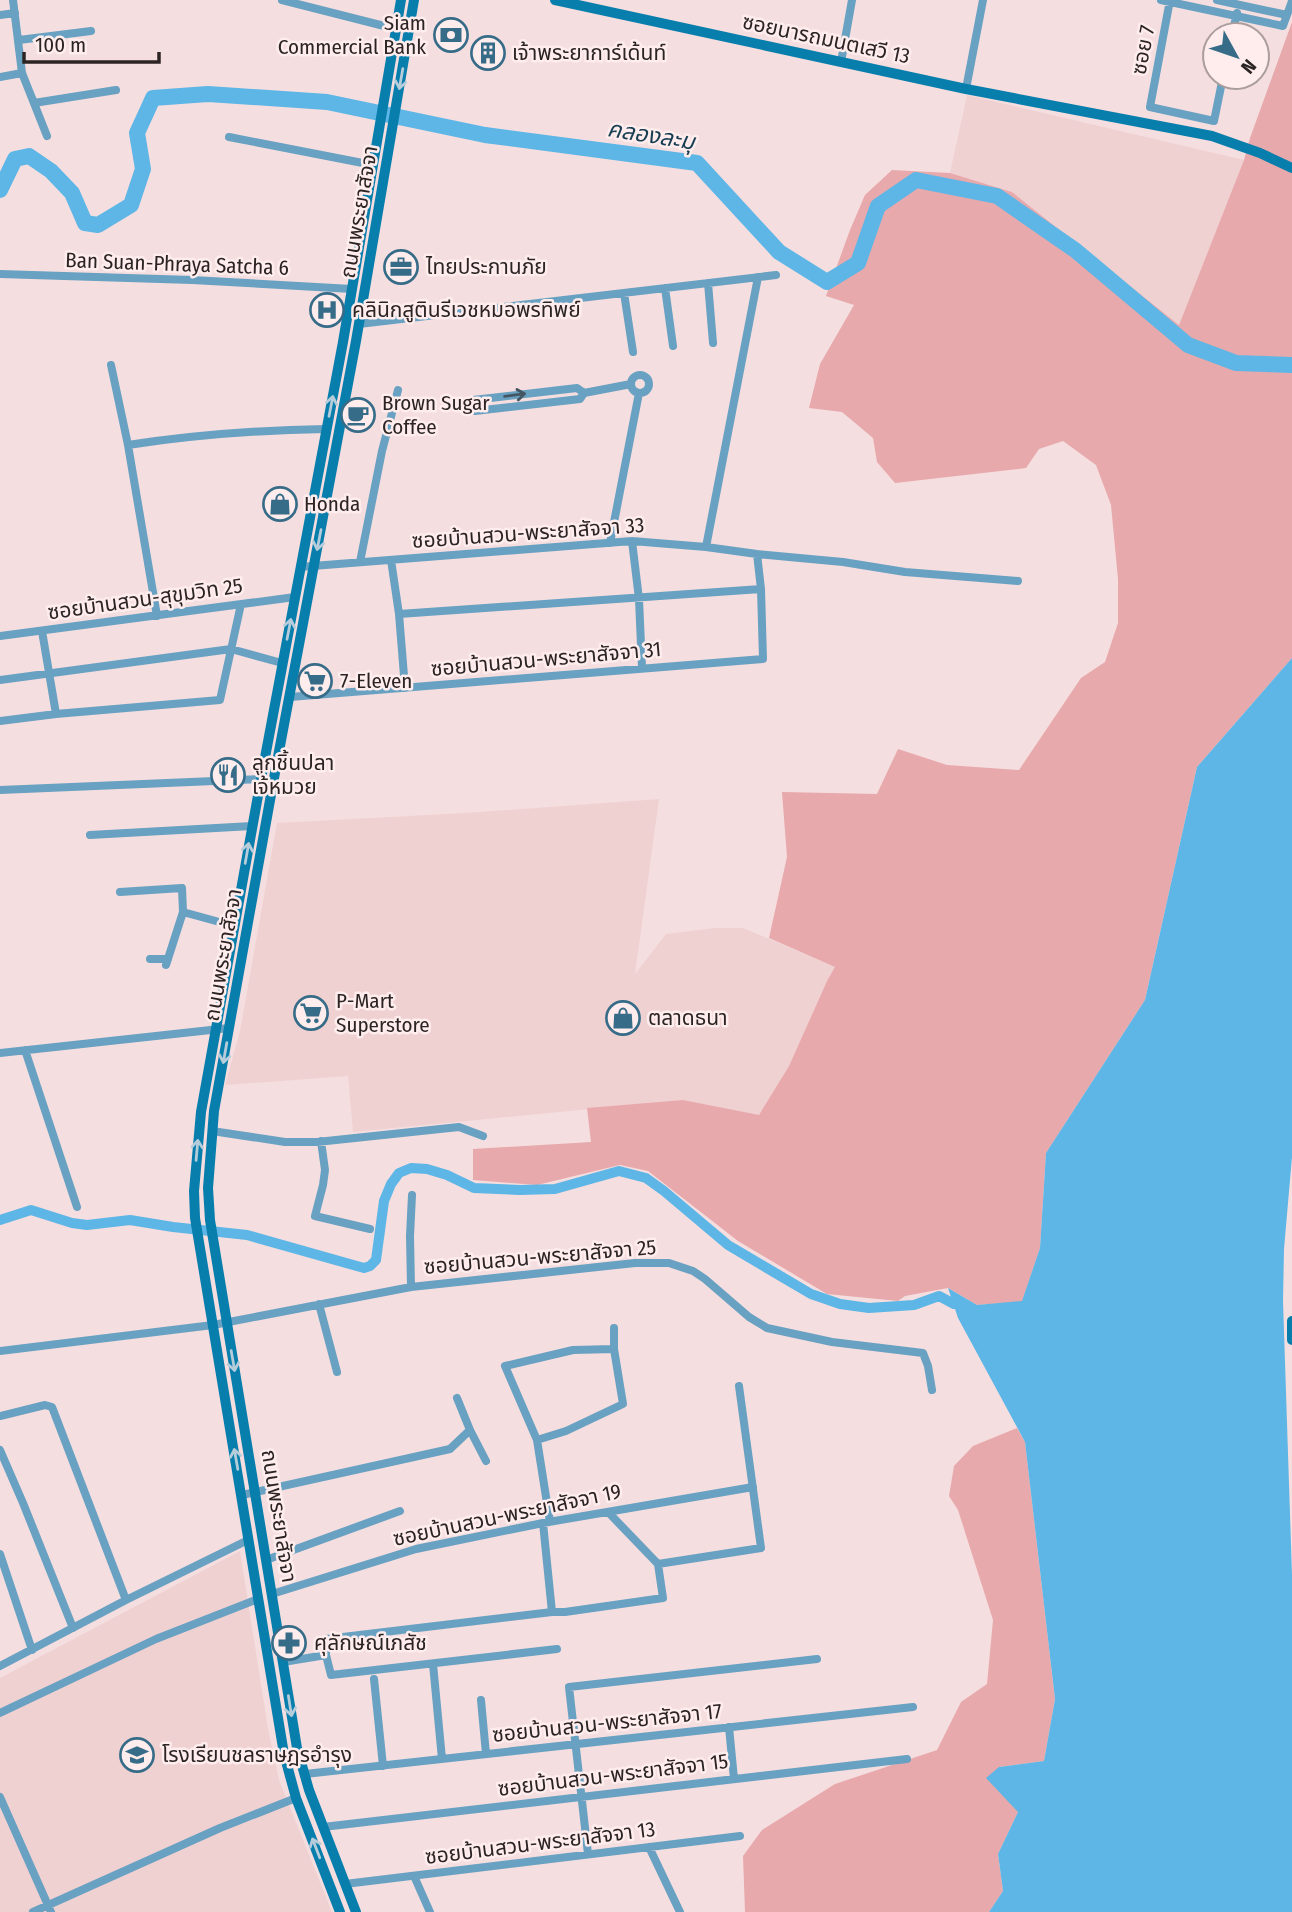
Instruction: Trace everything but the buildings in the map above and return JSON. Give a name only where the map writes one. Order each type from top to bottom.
[{"type":"main road","name":"ถนนพระยาสัจจา","points":[[340,1912],[296,1798],[284,1754],[195,1218],[195,1178],[200,1114],[337,374],[401,0]]},
{"type":"main road","name":"ถนนพระยาสัจจา","points":[[356,1912],[323,1827],[297,1748],[210,1220],[208,1188],[212,1130],[229,1028],[350,376],[414,0]]},
{"type":"main road","name":"ซอยนารถมนตเสวี 13","points":[[555,0],[966,89],[1212,136],[1292,168]]},
{"type":"main road","points":[[337,374],[350,376]]},
{"type":"main road","points":[[1292,1321],[1292,1340]]},
{"type":"street","points":[[13,0],[22,73],[47,136]]},
{"type":"street","points":[[282,0],[396,29]]},
{"type":"street","points":[[841,62],[852,0]]},
{"type":"street","points":[[966,89],[983,0]]},
{"type":"street","points":[[1217,0],[1240,2],[1287,15]]},
{"type":"street","points":[[1167,1],[1283,26],[1292,1]]},
{"type":"street","name":"ซอย 7","points":[[1167,1],[1150,107],[1214,121],[1220,91]]},
{"type":"street","points":[[1235,21],[1240,2]]},
{"type":"street","points":[[0,15],[15,13]]},
{"type":"street","points":[[19,40],[91,32]]},
{"type":"street","points":[[0,77],[22,73]]},
{"type":"street","points":[[34,103],[116,90]]},
{"type":"street","points":[[229,137],[373,165]]},
{"type":"street","name":"Ban Suan-Phraya Satcha 6","points":[[0,274],[192,280],[352,289]]},
{"type":"street","points":[[359,324],[776,275]]},
{"type":"street","points":[[706,547],[758,277]]},
{"type":"street","points":[[708,283],[713,344]]},
{"type":"street","points":[[665,288],[673,346]]},
{"type":"street","points":[[624,293],[633,352]]},
{"type":"street","points":[[111,365],[128,444],[157,615]]},
{"type":"street","points":[[584,393],[577,388],[473,400],[475,411],[580,399],[584,393],[631,384],[639,376],[647,379],[648,387],[639,393],[633,390],[631,384]]},
{"type":"street","points":[[360,562],[382,451],[398,390]]},
{"type":"street","points":[[539,392],[541,403]]},
{"type":"street","points":[[610,542],[639,393]]},
{"type":"street","points":[[128,444],[249,431],[326,429]]},
{"type":"street","points":[[632,541],[639,598],[642,668]]},
{"type":"street","name":"ซอยบ้านสวน-พระยาสัจจา 33","points":[[300,567],[632,541],[843,562],[905,572],[1018,581]]},
{"type":"street","points":[[400,614],[761,589],[757,554]]},
{"type":"street","points":[[391,560],[400,614],[405,688]]},
{"type":"street","name":"ซอยบ้านสวน-พระยาสัจจา 31","points":[[290,697],[763,659],[761,589]]},
{"type":"street","name":"ซอยบ้านสวน-สุขุมวิท 25","points":[[0,636],[295,597]]},
{"type":"street","points":[[0,720],[220,700],[241,604]]},
{"type":"street","points":[[42,631],[57,714]]},
{"type":"street","points":[[0,680],[231,649],[282,663]]},
{"type":"street","points":[[0,790],[261,779]]},
{"type":"street","points":[[90,835],[252,826]]},
{"type":"street","points":[[120,892],[182,888],[183,912],[167,962],[150,959]]},
{"type":"street","points":[[183,912],[234,926]]},
{"type":"street","points":[[0,1053],[229,1028]]},
{"type":"street","points":[[25,1050],[77,1207]]},
{"type":"street","points":[[212,1130],[285,1142],[459,1127],[483,1136]]},
{"type":"street","points":[[321,1141],[325,1170],[315,1216],[370,1229]]},
{"type":"street","points":[[411,1287],[412,1195]]},
{"type":"street","name":"ซอยบ้านสวน-พระยาสัจจา 25","points":[[0,1351],[213,1325],[411,1287],[635,1263],[669,1263],[699,1274],[749,1317],[767,1328],[819,1340],[919,1351],[923,1353],[928,1366],[932,1390]]},
{"type":"street","points":[[319,1304],[337,1372]]},
{"type":"street","points":[[537,1440],[566,1431],[622,1404],[614,1349],[614,1328]]},
{"type":"street","points":[[552,1612],[547,1522],[537,1440],[505,1366],[573,1350],[614,1349]]},
{"type":"street","points":[[658,1564],[761,1548],[739,1385]]},
{"type":"street","points":[[457,1398],[486,1461]]},
{"type":"street","points":[[0,1416],[45,1405],[52,1407],[126,1600]]},
{"type":"street","points":[[242,1495],[450,1449],[470,1430]]},
{"type":"street","points":[[0,1450],[73,1628]]},
{"type":"street","name":"ซอยบ้านสวน-พระยาสัจจา 19","points":[[272,1594],[416,1549],[547,1522],[753,1486]]},
{"type":"street","points":[[267,1560],[400,1511]]},
{"type":"street","points":[[557,1649],[331,1675],[326,1655],[326,1639],[663,1598],[658,1564],[608,1512]]},
{"type":"street","points":[[0,1666],[248,1540]]},
{"type":"street","points":[[0,1554],[32,1650]]},
{"type":"street","points":[[0,1713],[156,1639],[258,1599]]},
{"type":"street","points":[[283,1662],[326,1655]]},
{"type":"street","points":[[588,1854],[569,1687],[817,1659]]},
{"type":"street","points":[[433,1664],[442,1759]]},
{"type":"street","points":[[374,1679],[383,1766]]},
{"type":"street","points":[[481,1700],[486,1754]]},
{"type":"street","name":"ซอยบ้านสวน-พระยาสัจจา 17","points":[[305,1774],[913,1707]]},
{"type":"street","points":[[729,1727],[734,1779]]},
{"type":"street","name":"ซอยบ้านสวน-พระยาสัจจา 15","points":[[323,1827],[907,1759]]},
{"type":"street","points":[[0,1797],[49,1909]]},
{"type":"street","points":[[33,1912],[49,1909],[220,1828],[296,1798]]},
{"type":"street","name":"ซอยบ้านสวน-พระยาสัจจา 13","points":[[345,1884],[740,1836]]},
{"type":"street","points":[[649,1847],[680,1912]]},
{"type":"street","points":[[414,1875],[430,1912]]},
{"type":"shaded area","points":[[1292,22],[1292,658],[1197,767],[1145,1000],[1046,1153],[1040,1248],[1022,1302],[977,1305],[948,1288],[905,1296],[898,1301],[827,1294],[738,1241],[648,1171],[620,1165],[537,1185],[473,1180],[473,1149],[591,1142],[587,1108],[683,1100],[759,1115],[789,1066],[835,967],[769,938],[787,857],[782,792],[877,794],[898,749],[947,765],[1019,770],[1081,678],[1105,662],[1118,623],[1118,579],[1111,505],[1096,465],[1063,441],[1039,449],[1026,468],[895,483],[877,462],[873,438],[842,412],[809,408],[820,364],[854,305],[826,296],[865,195],[892,170],[950,173],[1012,192],[1179,325],[1244,160],[1267,91],[1271,91],[1271,80]]},
{"type":"shaded area","points":[[967,95],[1244,160],[1179,325],[1012,192],[950,173]]},
{"type":"shaded area","points":[[659,799],[635,974],[666,934],[715,928],[743,928],[836,967],[827,981],[789,1066],[759,1116],[683,1100],[353,1132],[348,1076],[225,1085],[240,1031],[277,823]]},
{"type":"shaded area","points":[[1017,1428],[1025,1442],[1055,1699],[1044,1761],[999,1767],[1018,1812],[998,1854],[1003,1891],[989,1912],[745,1912],[743,1856],[762,1830],[835,1784],[937,1750],[961,1702],[987,1684],[993,1620],[958,1510],[949,1496],[954,1466],[973,1446]]},
{"type":"shaded area","name":"โรงเรียนชลราษฎรอำรุง","points":[[240,1551],[268,1729],[279,1780],[332,1912],[0,1912],[0,1678]]},
{"type":"water","points":[[1292,658],[1292,1912],[989,1912],[1003,1891],[998,1854],[1018,1812],[986,1778],[999,1767],[1044,1761],[1055,1699],[1025,1442],[958,1318],[948,1288],[977,1305],[1022,1301],[1040,1248],[1046,1153],[1145,1000],[1197,767]]},
{"type":"pier","points":[[1292,1157],[1292,1575],[1283,1301],[1284,1249]]},
{"type":"waterway","name":"คลองละมุ","points":[[0,190],[15,159],[29,156],[51,171],[72,193],[85,223],[98,225],[131,205],[143,169],[137,133],[153,98],[208,94],[327,102],[485,135],[697,163],[779,252],[827,282],[858,263],[878,206],[916,180],[997,196],[1075,250],[1188,345],[1236,363],[1292,365]]},
{"type":"waterway","points":[[0,1220],[31,1210],[87,1225],[130,1220],[247,1235],[364,1268],[376,1260],[384,1201],[391,1184],[399,1173],[411,1168],[447,1175],[474,1188],[520,1190],[555,1189],[619,1171],[646,1178],[728,1245],[811,1294],[840,1304],[869,1308],[914,1305],[939,1296],[954,1304]]},
{"type":"place","name":"Siam Commercial Bank","points":[[451,35]]},
{"type":"place","name":"เจ้าพระยาการ์เด้นท์","points":[[488,53]]},
{"type":"place","name":"ไทยประกานภัย","points":[[401,267]]},
{"type":"place","name":"คลินิกสูตินรีเวชหมอพรทิพย์","points":[[327,310]]},
{"type":"place","name":"Brown Sugar Coffee","points":[[358,415]]},
{"type":"place","name":"Honda","points":[[280,504]]},
{"type":"place","name":"7-Eleven","points":[[315,681]]},
{"type":"place","name":"ลูกชิ้นปลา เจ้หมวย","points":[[228,775]]},
{"type":"place","name":"P-Mart Superstore","points":[[311,1013]]},
{"type":"place","name":"ตลาดธนา","points":[[623,1018]]},
{"type":"place","name":"ศุลักษณ์เภสัช","points":[[289,1643]]},
{"type":"place","name":"โรงเรียนชลราษฎรอำรุง","points":[[137,1755]]}]
